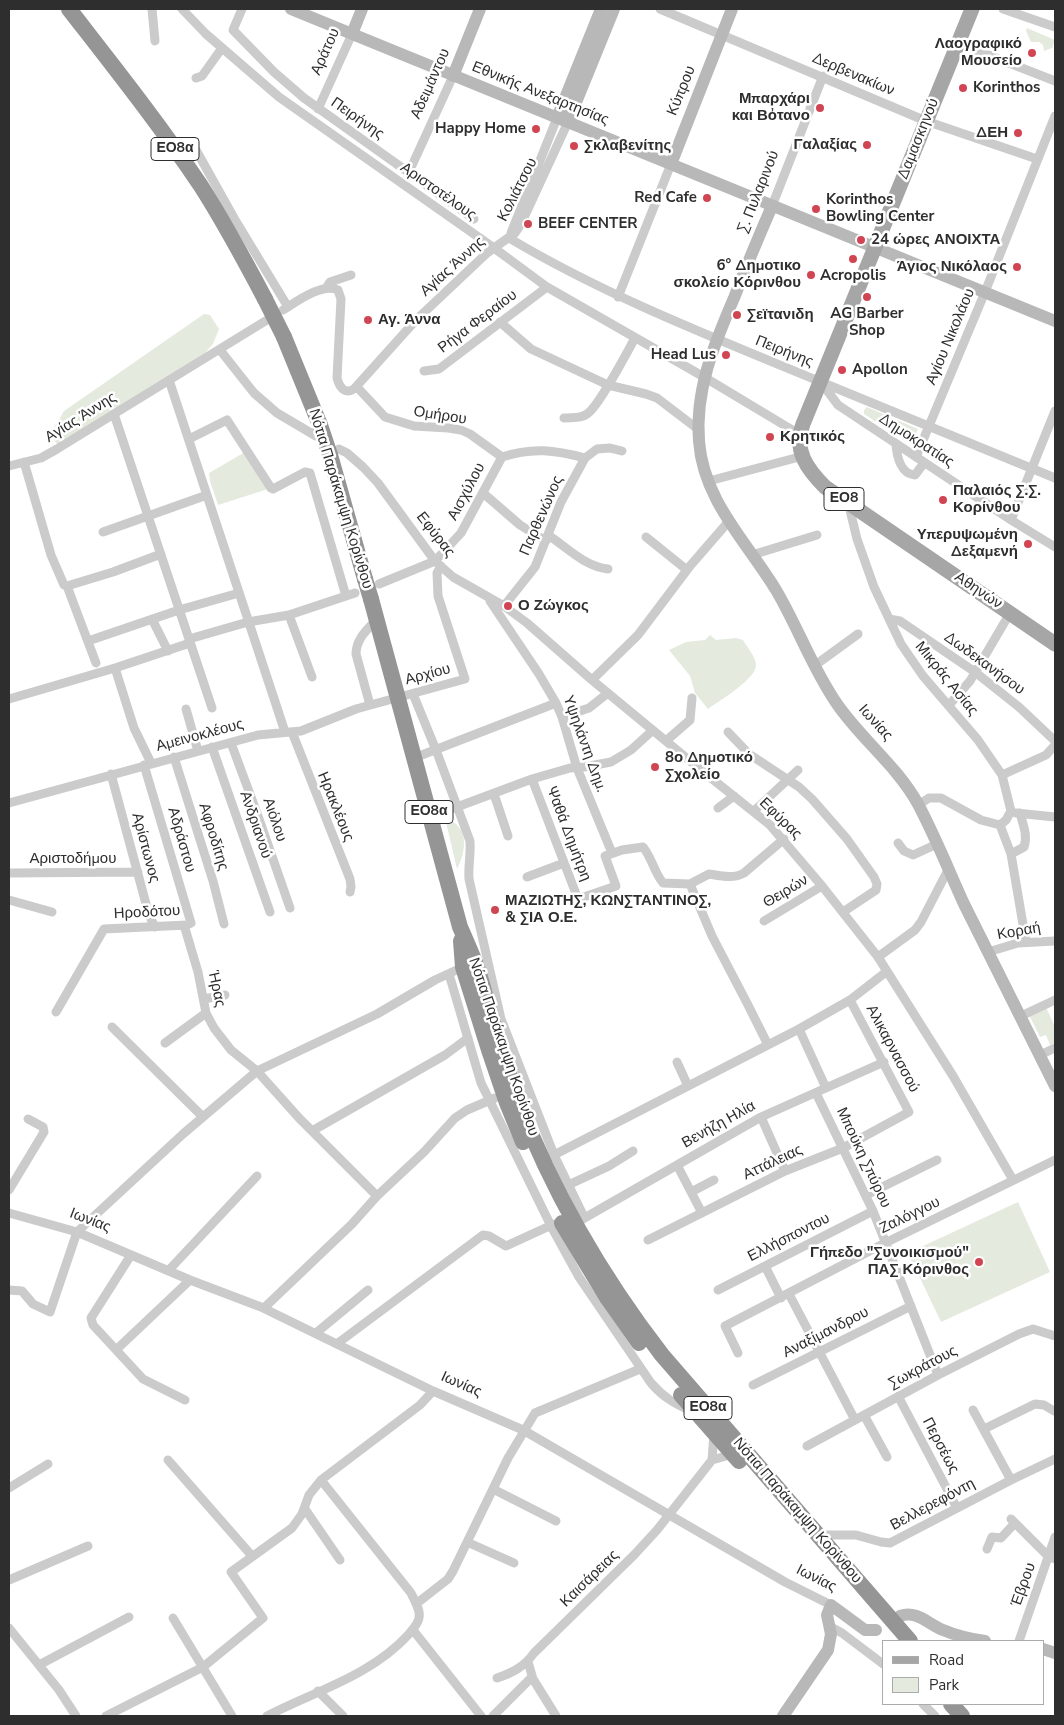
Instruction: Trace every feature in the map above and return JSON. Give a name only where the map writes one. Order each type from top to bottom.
[{"type":"highway","name":"Νότια Παράκαμψη Κορίνθου","points":[[69,9],[147,111],[201,187],[265,299],[284,337],[318,430],[335,452],[372,581],[371,599],[376,620],[405,695],[414,758],[430,817],[461,891],[457,970],[504,1095],[568,1222],[587,1266],[620,1327],[895,1640]]},
{"type":"highway","name":"Νότια Παράκαμψη Κορίνθου","points":[[460,927],[497,1020],[518,1100],[539,1164],[563,1188],[568,1222],[662,1354],[909,1640]]},
{"type":"highway","points":[[952,1705],[962,1716]]},
{"type":"highway","points":[[965,1705],[976,1716]]},
{"type":"main road","name":"Δαμασκηνού","points":[[820,381],[972,9]]},
{"type":"main road","points":[[799,434],[820,381]]},
{"type":"main road","name":"Αθηνών","points":[[799,434],[803,456],[808,468],[825,487],[1055,644]]},
{"type":"street","points":[[152,9],[155,41]]},
{"type":"street","name":"Αριστοτέλους","points":[[182,9],[222,48],[279,97],[547,287],[799,434]]},
{"type":"street","name":"Πειρήνης","points":[[242,9],[233,30],[274,72],[318,109],[474,219]]},
{"type":"street","name":"Εθνικής Ανεξαρτησίας","points":[[291,9],[1055,321]]},
{"type":"street","name":"Αράτου","points":[[318,109],[362,9]]},
{"type":"street","name":"Αδειμάντου","points":[[409,172],[453,76],[480,9]]},
{"type":"street","name":"Κολιάτσου","points":[[562,120],[601,9]]},
{"type":"street","name":"Κολιάτσου","points":[[509,238],[614,9]]},
{"type":"street","name":"Δερβενακίων","points":[[660,9],[823,76],[926,121],[1038,159]]},
{"type":"street","name":"Κύπρου","points":[[618,297],[732,9]]},
{"type":"street","points":[[1003,9],[1055,28]]},
{"type":"street","points":[[958,43],[1055,81]]},
{"type":"street","points":[[196,78],[202,76],[222,48]]},
{"type":"street","name":"Σ. Πυλαρινού","points":[[704,377],[716,340],[772,206],[823,76]]},
{"type":"street","name":"Αγίου Νικολάου","points":[[916,457],[985,292],[1055,116]]},
{"type":"street","points":[[196,150],[286,308],[313,292],[326,288],[338,290],[341,298],[337,378],[339,386],[347,391],[351,391],[357,386]]},
{"type":"street","name":"Πειρήνης","points":[[509,238],[618,297],[716,340],[1055,478]]},
{"type":"street","name":"Αγίας Άννης","points":[[357,386],[416,320],[494,248],[509,238]]},
{"type":"street","points":[[326,288],[330,282],[351,275]]},
{"type":"street","name":"Ρήγα Φεραίου","points":[[424,372],[439,369],[547,287]]},
{"type":"street","name":"Αγίας Άννης","points":[[9,466],[47,455],[267,320]]},
{"type":"street","points":[[500,322],[532,349],[608,385],[657,398],[699,430]]},
{"type":"street","points":[[564,418],[582,417],[588,414],[597,403],[635,338]]},
{"type":"street","points":[[220,350],[254,393],[277,413],[318,430]]},
{"type":"street","name":"Ιωνίας","points":[[704,377],[699,430],[700,453],[716,499],[775,588],[814,666],[837,704],[901,777],[918,805],[948,870],[1055,1086]]},
{"type":"street","name":"Ηρακλέους","points":[[169,380],[248,622],[288,732],[350,879],[350,892]]},
{"type":"street","name":"Δημοκρατίας","points":[[820,381],[838,405],[1011,520],[1055,547]]},
{"type":"street","name":"Ομήρου","points":[[357,386],[385,417],[414,426],[461,430],[470,434],[502,457]]},
{"type":"street","points":[[1011,520],[1055,411]]},
{"type":"street","points":[[114,414],[212,708]]},
{"type":"street","points":[[189,439],[227,420],[272,489],[305,472],[310,473],[346,596]]},
{"type":"street","points":[[896,444],[897,455],[901,465],[907,472],[915,475],[924,463]]},
{"type":"street","points":[[502,457],[532,450],[566,453],[585,458],[597,449],[610,448],[622,451]]},
{"type":"street","name":"Εφύρας","points":[[335,452],[363,467],[378,483],[438,564],[453,577],[504,606],[527,623],[592,680],[770,824],[784,839],[878,957],[953,1076],[1013,1180]]},
{"type":"street","points":[[709,480],[803,456]]},
{"type":"street","name":"Αισχύλου","points":[[372,581],[438,564],[461,533],[502,457]]},
{"type":"street","name":"Παρθενώνος","points":[[504,606],[535,567],[561,502],[585,458]]},
{"type":"street","points":[[24,462],[54,563],[64,585],[67,586],[96,663]]},
{"type":"street","points":[[483,493],[520,525],[567,547],[582,561],[608,569]]},
{"type":"street","points":[[103,532],[207,495]]},
{"type":"street","name":"Μικράς Ασίας","points":[[848,502],[857,539],[874,587],[901,644],[923,676],[978,740],[1002,775],[1025,830],[1024,847],[1011,854]]},
{"type":"street","points":[[592,680],[638,635],[687,570],[729,521]]},
{"type":"street","points":[[752,555],[817,535]]},
{"type":"street","points":[[646,537],[687,570]]},
{"type":"street","points":[[67,586],[113,572],[161,554]]},
{"type":"street","name":"Αρχίου","points":[[405,695],[465,679],[438,596],[438,564]]},
{"type":"street","points":[[88,641],[179,610],[239,593]]},
{"type":"street","points":[[9,699],[168,651],[190,641],[248,622],[290,615],[355,593]]},
{"type":"street","name":"Υψηλάντη Δημ.","points":[[489,599],[556,703],[577,768],[612,853]]},
{"type":"street","points":[[949,705],[970,680],[1010,613]]},
{"type":"street","points":[[290,615],[312,677]]},
{"type":"street","points":[[152,619],[168,651]]},
{"type":"street","name":"Δωδεκανήσου","points":[[889,619],[900,621],[975,672],[1019,707],[1055,743]]},
{"type":"street","points":[[370,706],[356,654],[356,647],[359,640],[376,620]]},
{"type":"street","points":[[814,666],[858,634]]},
{"type":"street","name":"Αδράστου","points":[[115,668],[134,728],[148,764],[187,924]]},
{"type":"street","points":[[562,717],[589,708],[608,693]]},
{"type":"street","points":[[405,695],[436,750],[470,841],[471,850],[468,867],[461,891],[497,1020],[526,1088],[539,1164]]},
{"type":"street","name":"Αμεινοκλέους","points":[[9,804],[111,774],[258,735],[311,728],[338,716],[405,695]]},
{"type":"street","points":[[666,740],[690,720],[692,698]]},
{"type":"street","points":[[414,758],[556,703]]},
{"type":"street","points":[[186,710],[198,751]]},
{"type":"street","points":[[430,817],[561,770],[606,763],[622,756],[653,730]]},
{"type":"street","points":[[728,732],[749,754],[787,781],[799,787],[823,810],[847,839],[874,877],[876,890],[843,912]]},
{"type":"street","name":"Αιόλου","points":[[230,743],[290,908]]},
{"type":"street","points":[[1002,775],[1046,755],[1055,743]]},
{"type":"street","name":"Ανδριανού","points":[[212,747],[270,912]]},
{"type":"street","name":"Αφροδίτης","points":[[174,757],[213,881],[224,924]]},
{"type":"street","points":[[754,811],[798,770]]},
{"type":"street","name":"Αρίστωνος","points":[[111,774],[155,927]]},
{"type":"street","name":"Ψαθά Δημήτρη","points":[[532,779],[578,899],[616,886],[606,856],[612,853]]},
{"type":"street","points":[[494,794],[508,836]]},
{"type":"street","points":[[718,808],[734,796]]},
{"type":"street","points":[[918,805],[929,798],[941,798],[981,820],[1000,825],[1011,854],[1026,942]]},
{"type":"street","points":[[1000,825],[1016,812],[1055,817]]},
{"type":"street","points":[[612,853],[644,847],[658,877],[663,882],[690,884],[709,874],[739,876],[784,839]]},
{"type":"street","points":[[898,843],[904,851],[913,855],[937,844]]},
{"type":"street","points":[[527,877],[564,863]]},
{"type":"street","points":[[878,957],[915,930],[948,870]]},
{"type":"street","name":"Αριστοδήμου","points":[[9,873],[138,872]]},
{"type":"street","points":[[690,884],[712,936],[768,1045]]},
{"type":"street","name":"Θειρών","points":[[764,921],[822,886]]},
{"type":"street","points":[[9,900],[52,912]]},
{"type":"street","name":"Ηροδότου","points":[[56,1012],[104,929],[187,924]]},
{"type":"street","name":"Ήρας","points":[[187,924],[206,1013],[211,1023],[231,1050],[256,1071],[377,1196]]},
{"type":"street","name":"Κοραή","points":[[988,952],[1000,947],[1026,942],[1055,941]]},
{"type":"street","points":[[9,1290],[22,1291],[33,1304],[50,1312],[77,1232],[256,1071],[368,1018],[457,970],[468,1038],[481,1083],[493,1099],[503,1124],[539,1164]]},
{"type":"street","points":[[539,1164],[799,1029],[850,1000],[886,972]]},
{"type":"street","points":[[204,999],[225,995]]},
{"type":"street","name":"Αλικαρνασσού","points":[[850,1000],[909,1112]]},
{"type":"street","points":[[1020,1016],[1055,1000]]},
{"type":"street","points":[[165,1043],[206,1013]]},
{"type":"street","points":[[112,1026],[203,1117]]},
{"type":"street","points":[[799,1029],[826,1088]]},
{"type":"street","points":[[312,1131],[446,1055],[468,1038]]},
{"type":"street","points":[[1040,1055],[1055,1048]]},
{"type":"street","points":[[677,1062],[688,1086]]},
{"type":"street","name":"Βενήζη Ηλία","points":[[338,1343],[483,1235],[489,1236],[506,1246],[568,1222],[677,1165],[761,1117],[884,1062]]},
{"type":"street","name":"Μπούκη Σπύρου","points":[[816,1093],[873,1211],[938,1375]]},
{"type":"street","points":[[264,1308],[352,1224],[377,1196],[418,1158],[455,1118],[466,1110],[493,1099]]},
{"type":"street","name":"Αττάλειας","points":[[648,1240],[785,1172],[843,1148],[909,1112]]},
{"type":"street","points":[[761,1117],[785,1172]]},
{"type":"street","points":[[9,1190],[44,1132],[43,1127],[28,1118]]},
{"type":"street","points":[[563,1188],[609,1166],[633,1151]]},
{"type":"street","points":[[866,1195],[937,1160]]},
{"type":"street","name":"Ζαλόγγου","points":[[738,1353],[725,1326],[886,1243],[1055,1160]]},
{"type":"street","points":[[677,1165],[702,1213]]},
{"type":"street","points":[[168,1271],[257,1176]]},
{"type":"street","points":[[691,1192],[714,1180]]},
{"type":"street","name":"Ελλήσποντου","points":[[718,1290],[873,1211]]},
{"type":"street","name":"Ιωνίας","points":[[9,1213],[77,1232],[190,1280],[264,1308],[433,1390],[523,1430],[785,1582],[831,1605],[865,1630],[876,1630]]},
{"type":"street","points":[[130,1255],[91,1318],[93,1325],[143,1379],[185,1400]]},
{"type":"street","points":[[765,1266],[820,1352],[854,1420]]},
{"type":"street","points":[[117,1349],[190,1280]]},
{"type":"street","points":[[316,1333],[368,1290]]},
{"type":"street","name":"Αναξίμανδρου","points":[[753,1385],[911,1306]]},
{"type":"street","points":[[620,1327],[640,1369],[661,1395],[672,1403],[697,1414]]},
{"type":"street","name":"Σωκράτους","points":[[807,1446],[898,1396],[1026,1331],[1033,1329],[1055,1336]]},
{"type":"street","points":[[416,1604],[448,1579],[453,1572],[523,1430],[534,1414],[640,1369]]},
{"type":"street","points":[[106,1716],[202,1667],[263,1618],[231,1572],[292,1528],[298,1521],[309,1495],[321,1480],[407,1416],[433,1390]]},
{"type":"street","name":"Περσέως","points":[[898,1396],[957,1508]]},
{"type":"street","points":[[984,1429],[1035,1404],[1044,1405],[1054,1411]]},
{"type":"street","points":[[973,1410],[1011,1480]]},
{"type":"street","points":[[864,1415],[888,1456]]},
{"type":"street","points":[[714,1433],[712,1460],[733,1454]]},
{"type":"street","name":"Βελλερεφόντη","points":[[818,1535],[856,1535],[890,1543],[1055,1459]]},
{"type":"street","points":[[168,1460],[252,1556]]},
{"type":"street","name":"Καισάρειας","points":[[497,1678],[512,1673],[528,1662],[534,1653],[634,1555],[669,1515],[696,1477],[712,1460]]},
{"type":"street","points":[[9,1488],[48,1464]]},
{"type":"street","points":[[267,1716],[367,1669],[401,1643],[413,1630],[419,1619],[416,1604],[411,1593],[321,1480]]},
{"type":"street","points":[[493,1489],[556,1521]]},
{"type":"street","points":[[304,1509],[340,1560]]},
{"type":"street","points":[[987,1549],[992,1537],[1001,1538],[1013,1521],[1052,1558]]},
{"type":"street","name":"Έβρου","points":[[1019,1640],[1052,1558],[1055,1537]]},
{"type":"street","points":[[467,1542],[514,1562]]},
{"type":"street","points":[[9,1580],[88,1546]]},
{"type":"street","points":[[783,1716],[828,1650],[831,1634],[827,1615],[831,1605]]},
{"type":"street","points":[[900,1616],[912,1614],[940,1629],[956,1635],[981,1640]]},
{"type":"street","points":[[39,1665],[129,1617]]},
{"type":"street","points":[[173,1618],[232,1716]]},
{"type":"street","points":[[829,1626],[842,1632],[882,1663]]},
{"type":"street","points":[[9,1628],[59,1690],[76,1716]]},
{"type":"street","points":[[413,1630],[481,1716]]},
{"type":"street","points":[[528,1662],[532,1677],[556,1716]]},
{"type":"street","points":[[493,1716],[532,1677]]},
{"type":"street","points":[[318,1691],[343,1716]]},
{"type":"street","points":[[924,1705],[935,1716]]},
{"type":"green space","points":[[1027,28],[1055,40],[1052,48],[1044,51],[1043,45],[1039,42],[1031,42],[1026,31]]},
{"type":"green space","points":[[204,314],[210,315],[219,329],[213,344],[204,354],[58,445],[50,435],[64,411]]},
{"type":"green space","points":[[867,407],[918,429],[911,444],[864,414],[864,410]]},
{"type":"green space","points":[[245,452],[268,489],[218,505],[209,473]]},
{"type":"green space","points":[[710,635],[716,640],[736,638],[743,640],[753,655],[756,664],[755,670],[745,682],[708,709],[695,693],[690,676],[669,650],[686,642],[705,640]]},
{"type":"green space","points":[[445,818],[456,824],[463,834],[462,858],[457,869]]},
{"type":"green space","points":[[1046,1007],[1055,1027],[1055,1043],[1050,1045],[1046,1035],[1040,1037],[1029,1015]]},
{"type":"green space","name":"Γήπεδο \"Συνοικισμού\" ΠΑΣ Κόρινθος","points":[[1018,1202],[1050,1272],[941,1322],[908,1253]]},
{"type":"place","name":"Λαογραφικό Μουσείο","points":[[1032,53]]},
{"type":"place","name":"Korinthos","points":[[963,88]]},
{"type":"place","name":"Μπαρχάρι και Βὀτανο","points":[[820,108]]},
{"type":"place","name":"Happy Home","points":[[536,129]]},
{"type":"place","name":"ΔΕΗ","points":[[1018,133]]},
{"type":"place","name":"Γαλαξίας","points":[[867,145]]},
{"type":"place","name":"Σκλαβενίτης","points":[[574,146]]},
{"type":"place","name":"Red Cafe","points":[[707,198]]},
{"type":"place","name":"Korinthos Bowling Center","points":[[816,209]]},
{"type":"place","name":"BEEF CENTER","points":[[528,224]]},
{"type":"place","name":"24 ώρες ΑΝΟΙΧΤΑ","points":[[861,240]]},
{"type":"place","name":"Acropolis","points":[[853,259]]},
{"type":"place","name":"Άγιος Νικόλαος","points":[[1017,267]]},
{"type":"place","name":"6° Δημοτικο σκολείο Κόρινθου","points":[[811,275]]},
{"type":"place","name":"AG Barber Shop","points":[[867,297]]},
{"type":"place","name":"Σεϊτανιδη","points":[[737,315]]},
{"type":"place","name":"Αγ. Άννα","points":[[368,320]]},
{"type":"place","name":"Head Lus","points":[[726,355]]},
{"type":"place","name":"Apollon","points":[[842,370]]},
{"type":"place","name":"Κρητικός","points":[[770,437]]},
{"type":"place","name":"Παλαιός Σ.Σ. Κορίνθου","points":[[943,500]]},
{"type":"place","name":"Υπερυψωμένη Δεξαμενή","points":[[1028,544]]},
{"type":"place","name":"Ο Ζώγκος","points":[[508,606]]},
{"type":"place","name":"8ο Δημοτικό Σχολείο","points":[[655,767]]},
{"type":"place","name":"ΜΑΖΙΩΤΗΣ, ΚΩΝΣΤΑΝΤΙΝΟΣ, & ΣΙΑ Ο.Ε.","points":[[495,910]]},
{"type":"place","name":"Γήπεδο \"Συνοικισμού\" ΠΑΣ Κόρινθος","points":[[979,1262]]}]
